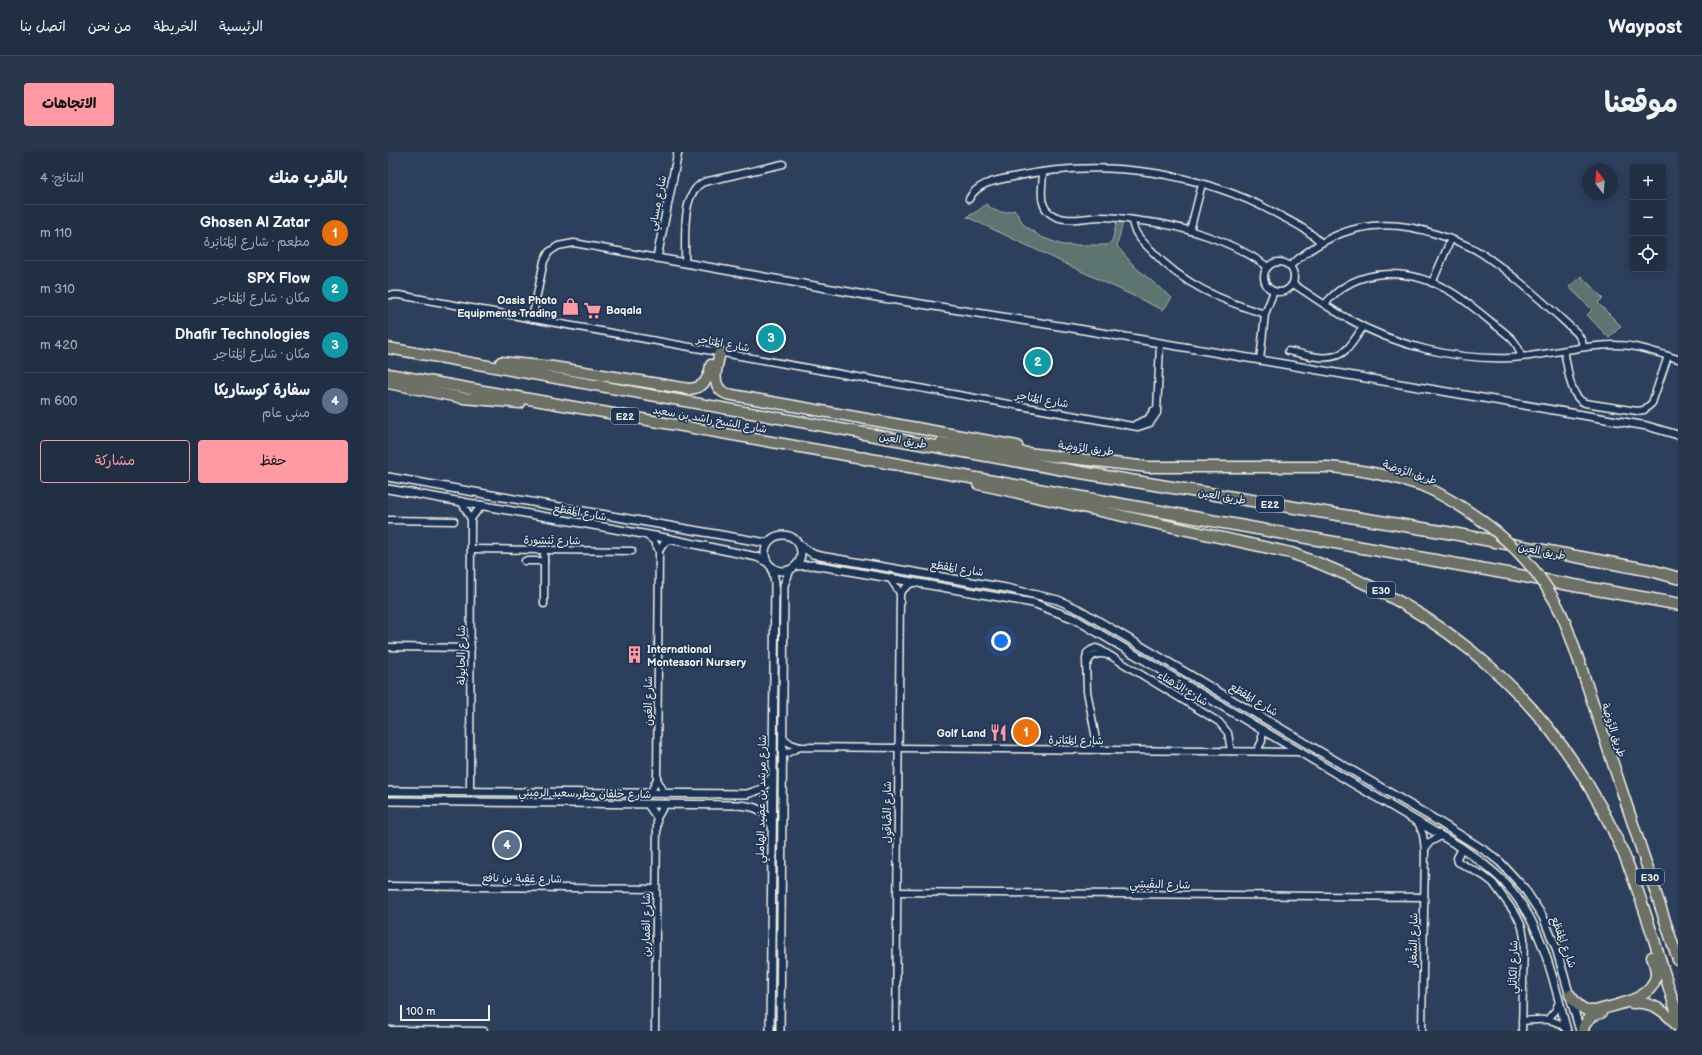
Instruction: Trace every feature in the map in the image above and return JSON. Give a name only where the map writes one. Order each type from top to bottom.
[{"type":"highway","name":"شارع الشيخ راشد بن سعيد","points":[[388,347],[861,433]]},
{"type":"highway","points":[[427,354],[553,367],[689,388],[700,387],[707,379],[717,352]]},
{"type":"highway","points":[[717,352],[716,384],[718,389],[727,394],[1116,464]]},
{"type":"highway","name":"شارع الشيخ راشد بن سعيد","points":[[388,374],[862,458]]},
{"type":"highway","points":[[388,383],[482,400],[555,404]]},
{"type":"highway","name":"طريق الرَّوضة","points":[[861,433],[1148,467],[1347,468],[1379,473],[1424,486],[1448,498],[1476,516],[1505,539],[1522,557],[1537,575],[1561,614],[1580,664],[1678,960]]},
{"type":"highway","name":"طريق العين","points":[[861,433],[1072,471],[1450,533],[1649,570],[1678,578]]},
{"type":"highway","name":"E22","points":[[862,458],[1678,604]]},
{"type":"highway","name":"E30","points":[[862,458],[1291,553],[1324,564],[1380,589],[1439,626],[1467,647],[1516,691],[1547,726],[1572,759],[1594,793],[1625,857],[1678,1017]]},
{"type":"highway","points":[[1570,995],[1575,1003],[1582,1009],[1595,1011],[1641,997],[1649,991],[1654,984],[1656,975],[1641,918],[1637,890]]},
{"type":"highway","points":[[1583,1031],[1583,1027],[1588,1019],[1596,1014],[1632,1003],[1641,1002],[1660,1008],[1669,1015],[1678,1027]]},
{"type":"street","name":"شارع مِسانِي","points":[[657,258],[678,152]]},
{"type":"street","points":[[686,263],[687,209],[691,194],[695,188],[704,182],[783,164]]},
{"type":"street","points":[[969,200],[974,190],[983,185],[1043,172],[1080,169],[1122,170],[1160,174],[1202,184],[1245,199],[1274,212],[1312,234],[1320,242]]},
{"type":"street","points":[[1043,172],[1042,199],[1048,212],[1053,216],[1068,219],[1103,217],[1132,220],[1190,231],[1228,245],[1268,267]]},
{"type":"street","points":[[1190,231],[1202,184]]},
{"type":"street","points":[[1132,220],[1134,228],[1139,236],[1156,256],[1180,276],[1219,299],[1265,314]]},
{"type":"street","points":[[1290,266],[1320,242],[1352,229],[1384,224],[1418,228],[1451,239],[1481,253],[1522,284],[1577,333],[1582,341],[1583,348]]},
{"type":"street","points":[[1432,283],[1451,239]]},
{"type":"street","points":[[532,319],[544,261],[550,252],[558,246],[574,243],[877,298],[1160,343],[1647,426],[1678,435]]},
{"type":"street","points":[[1279,262],[1290,266],[1295,276],[1293,284],[1287,290],[1279,292],[1274,291],[1265,282],[1264,274],[1268,267],[1279,262]]},
{"type":"street","points":[[1325,304],[1335,293],[1345,286],[1370,275],[1392,273],[1414,277],[1432,283],[1462,300],[1509,337],[1517,346],[1521,357]]},
{"type":"street","points":[[1293,284],[1363,327],[1398,341],[1445,353],[1479,357],[1521,357],[1607,345],[1627,345],[1678,359]]},
{"type":"street","points":[[1260,360],[1265,314],[1274,291]]},
{"type":"street","name":"شارع المُتاجر","points":[[388,295],[398,295],[1138,427],[1150,423],[1157,413],[1156,401],[1160,343]]},
{"type":"street","points":[[1288,351],[1324,358],[1336,356],[1346,350],[1363,327]]},
{"type":"street","points":[[1564,351],[1574,393],[1579,400],[1584,403],[1637,412],[1644,410],[1652,403],[1668,356]]},
{"type":"street","name":"شارع المَقطَع","points":[[388,477],[768,543]]},
{"type":"street","name":"شارع المَقطَع","points":[[388,489],[670,539],[757,557],[770,565]]},
{"type":"street","name":"شارع الحايولة","points":[[461,501],[471,519],[470,792]]},
{"type":"street","points":[[471,519],[477,510],[483,505]]},
{"type":"street","points":[[498,508],[518,509],[573,518],[576,515],[571,510]]},
{"type":"street","points":[[388,520],[454,521]]},
{"type":"street","points":[[784,534],[796,539],[800,545],[801,556],[793,568],[780,571],[770,565],[765,556],[765,549],[768,543],[778,535],[784,534]]},
{"type":"street","points":[[646,535],[654,541],[659,552]]},
{"type":"street","points":[[659,552],[664,543],[670,539]]},
{"type":"street","name":"شارع المَقطَع","points":[[800,545],[812,554],[820,556],[1006,588],[1058,600],[1100,621],[1379,786],[1487,852],[1513,874],[1543,916],[1554,943],[1580,1031]]},
{"type":"street","name":"شارع تَبْشورة","points":[[471,549],[632,551]]},
{"type":"street","points":[[544,550],[544,604]]},
{"type":"street","name":"شارع العُون","points":[[650,794],[657,779],[659,552]]},
{"type":"street","points":[[525,562],[544,561]]},
{"type":"street","name":"شارع مرشد بن عضيد الهاملي","points":[[770,565],[774,583],[770,1031]]},
{"type":"street","name":"شارع المَقطَع","points":[[793,568],[813,565],[1002,597],[1033,603],[1075,619],[1462,848],[1495,872],[1511,889],[1525,908],[1539,935],[1567,1030]]},
{"type":"street","name":"شارع مرشد بن عضيد الهاملي","points":[[780,1031],[784,738],[784,585],[793,568]]},
{"type":"street","points":[[890,578],[900,593],[914,582]]},
{"type":"street","name":"شارع الصَّاقول","points":[[896,1031],[897,748],[900,593]]},
{"type":"street","points":[[388,647],[471,648]]},
{"type":"street","name":"شارع الدَّهناء","points":[[1098,750],[1087,691],[1086,656],[1091,650],[1099,649],[1219,722],[1228,733],[1231,751]]},
{"type":"street","points":[[1182,682],[1183,679],[1190,674]]},
{"type":"street","points":[[1257,751],[1262,741],[1262,729]]},
{"type":"street","name":"شارع المُثابَرة","points":[[784,738],[791,744],[800,747],[1300,752]]},
{"type":"street","name":"شارع المُثابَرة","points":[[783,755],[800,747]]},
{"type":"street","name":"شارع خلفان مطر سعيد الرميثي","points":[[388,791],[737,794],[755,792],[762,789],[773,777]]},
{"type":"street","name":"شارع العُون","points":[[657,779],[665,794]]},
{"type":"street","points":[[1367,792],[1378,793],[1380,790],[1379,786]]},
{"type":"street","points":[[436,792],[434,795],[436,802]]},
{"type":"street","points":[[737,794],[737,805]]},
{"type":"street","name":"شارع خلفان مطر سعيد الرميثي","points":[[388,801],[737,805],[758,808],[765,813],[772,826]]},
{"type":"street","points":[[648,804],[657,818]]},
{"type":"street","name":"شارع العَمارين","points":[[655,1031],[657,818],[665,804]]},
{"type":"street","name":"شارع الشِّغار","points":[[1418,822],[1423,835],[1425,850],[1422,1031]]},
{"type":"street","points":[[1425,850],[1430,842],[1441,836]]},
{"type":"street","name":"شارع الكاتْلي","points":[[1462,848],[1457,858],[1458,862],[1484,876],[1491,882],[1518,916],[1522,927],[1524,944],[1522,1031]]},
{"type":"street","name":"شارع عُقبة بن نافع","points":[[388,886],[656,889]]},
{"type":"street","name":"شارع البِقَيشِي","points":[[897,892],[1424,897]]},
{"type":"street","points":[[1548,1019],[1555,1011],[1559,1002]]},
{"type":"street","points":[[1522,1021],[1548,1019],[1558,1022],[1567,1030]]},
{"type":"street","points":[[388,1030],[484,1031]]},
{"type":"green space","points":[[986,204],[999,212],[1015,210],[1024,225],[1041,237],[1063,245],[1107,245],[1112,241],[1117,221],[1123,222],[1117,246],[1135,267],[1172,298],[1163,310],[967,217]]},
{"type":"green space","points":[[1581,276],[1603,298],[1598,303],[1621,326],[1609,338],[1587,315],[1592,310],[1569,287]]},
{"type":"place","name":"Oasis Photo Equipments Trading","points":[[570,306]]},
{"type":"place","name":"Baqala","points":[[593,310]]},
{"type":"place","name":"Dhafir Technologies","points":[[771,338]]},
{"type":"place","name":"SPX Flow","points":[[1038,362]]},
{"type":"place","name":"International Montessori Nursery","points":[[634,655]]},
{"type":"place","name":"Ghosen Al Zatar","points":[[1026,732]]},
{"type":"place","name":"Golf Land","points":[[999,733]]},
{"type":"place","name":"سفارة كوستاريكا","points":[[507,845]]}]
